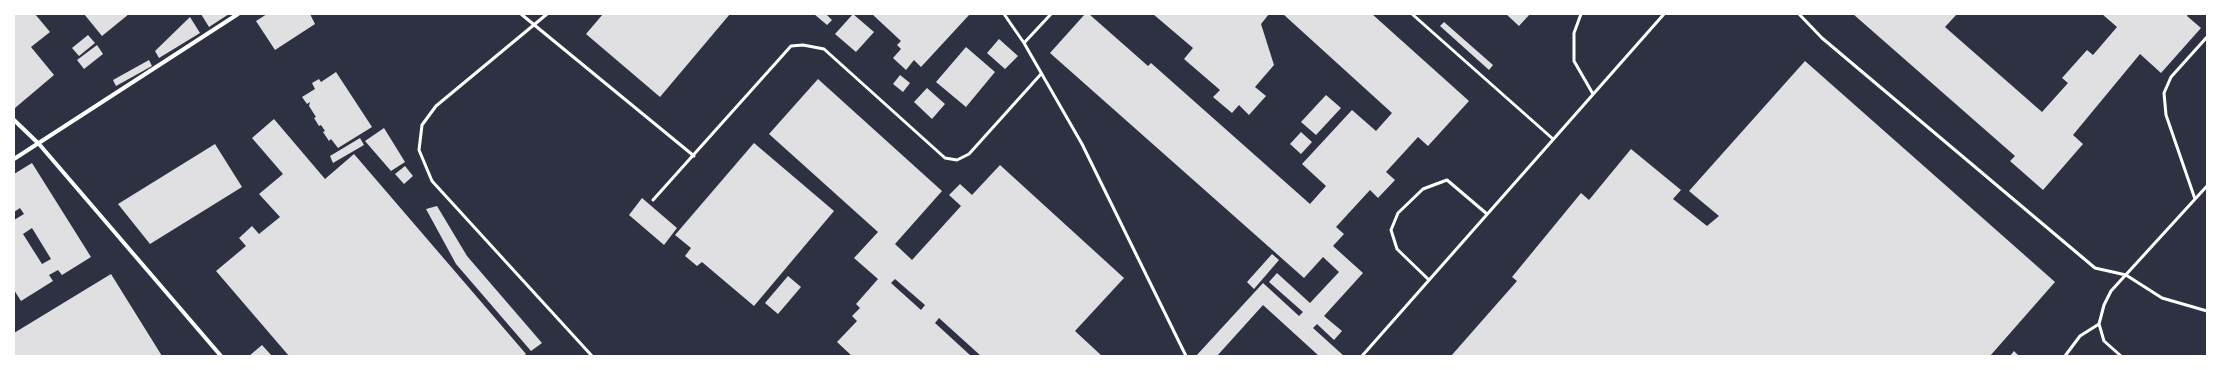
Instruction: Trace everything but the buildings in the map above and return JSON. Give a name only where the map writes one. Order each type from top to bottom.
[{"type":"street","points":[[14,159],[238,14]]},
{"type":"street","points":[[14,120],[39,144],[221,356]]},
{"type":"lane","points":[[521,14],[694,156]]},
{"type":"lane","points":[[547,14],[436,106],[422,125],[419,150],[432,181],[592,356]]},
{"type":"lane","points":[[1004,14],[1024,43],[1082,144],[1186,356]]},
{"type":"lane","points":[[1024,43],[1051,14]]},
{"type":"lane","points":[[1412,14],[1553,139]]},
{"type":"lane","points":[[1581,14],[1574,32],[1574,61],[1593,94]]},
{"type":"lane","points":[[1362,356],[1664,14]]},
{"type":"lane","points":[[1798,14],[1822,38],[2094,268],[2126,275],[2162,298],[2207,311]]},
{"type":"lane","points":[[2195,199],[2166,115],[2164,93],[2171,77],[2207,37]]},
{"type":"lane","points":[[653,200],[791,46],[803,45],[824,49],[944,158],[957,160],[969,154],[1041,74]]},
{"type":"lane","points":[[1429,280],[1396,249],[1391,230],[1398,214],[1423,189],[1447,180],[1487,214]]},
{"type":"lane","points":[[2121,356],[2104,341],[2099,324],[2104,305],[2111,291],[2207,186]]},
{"type":"lane","points":[[2065,356],[2080,336],[2099,324]]}]
